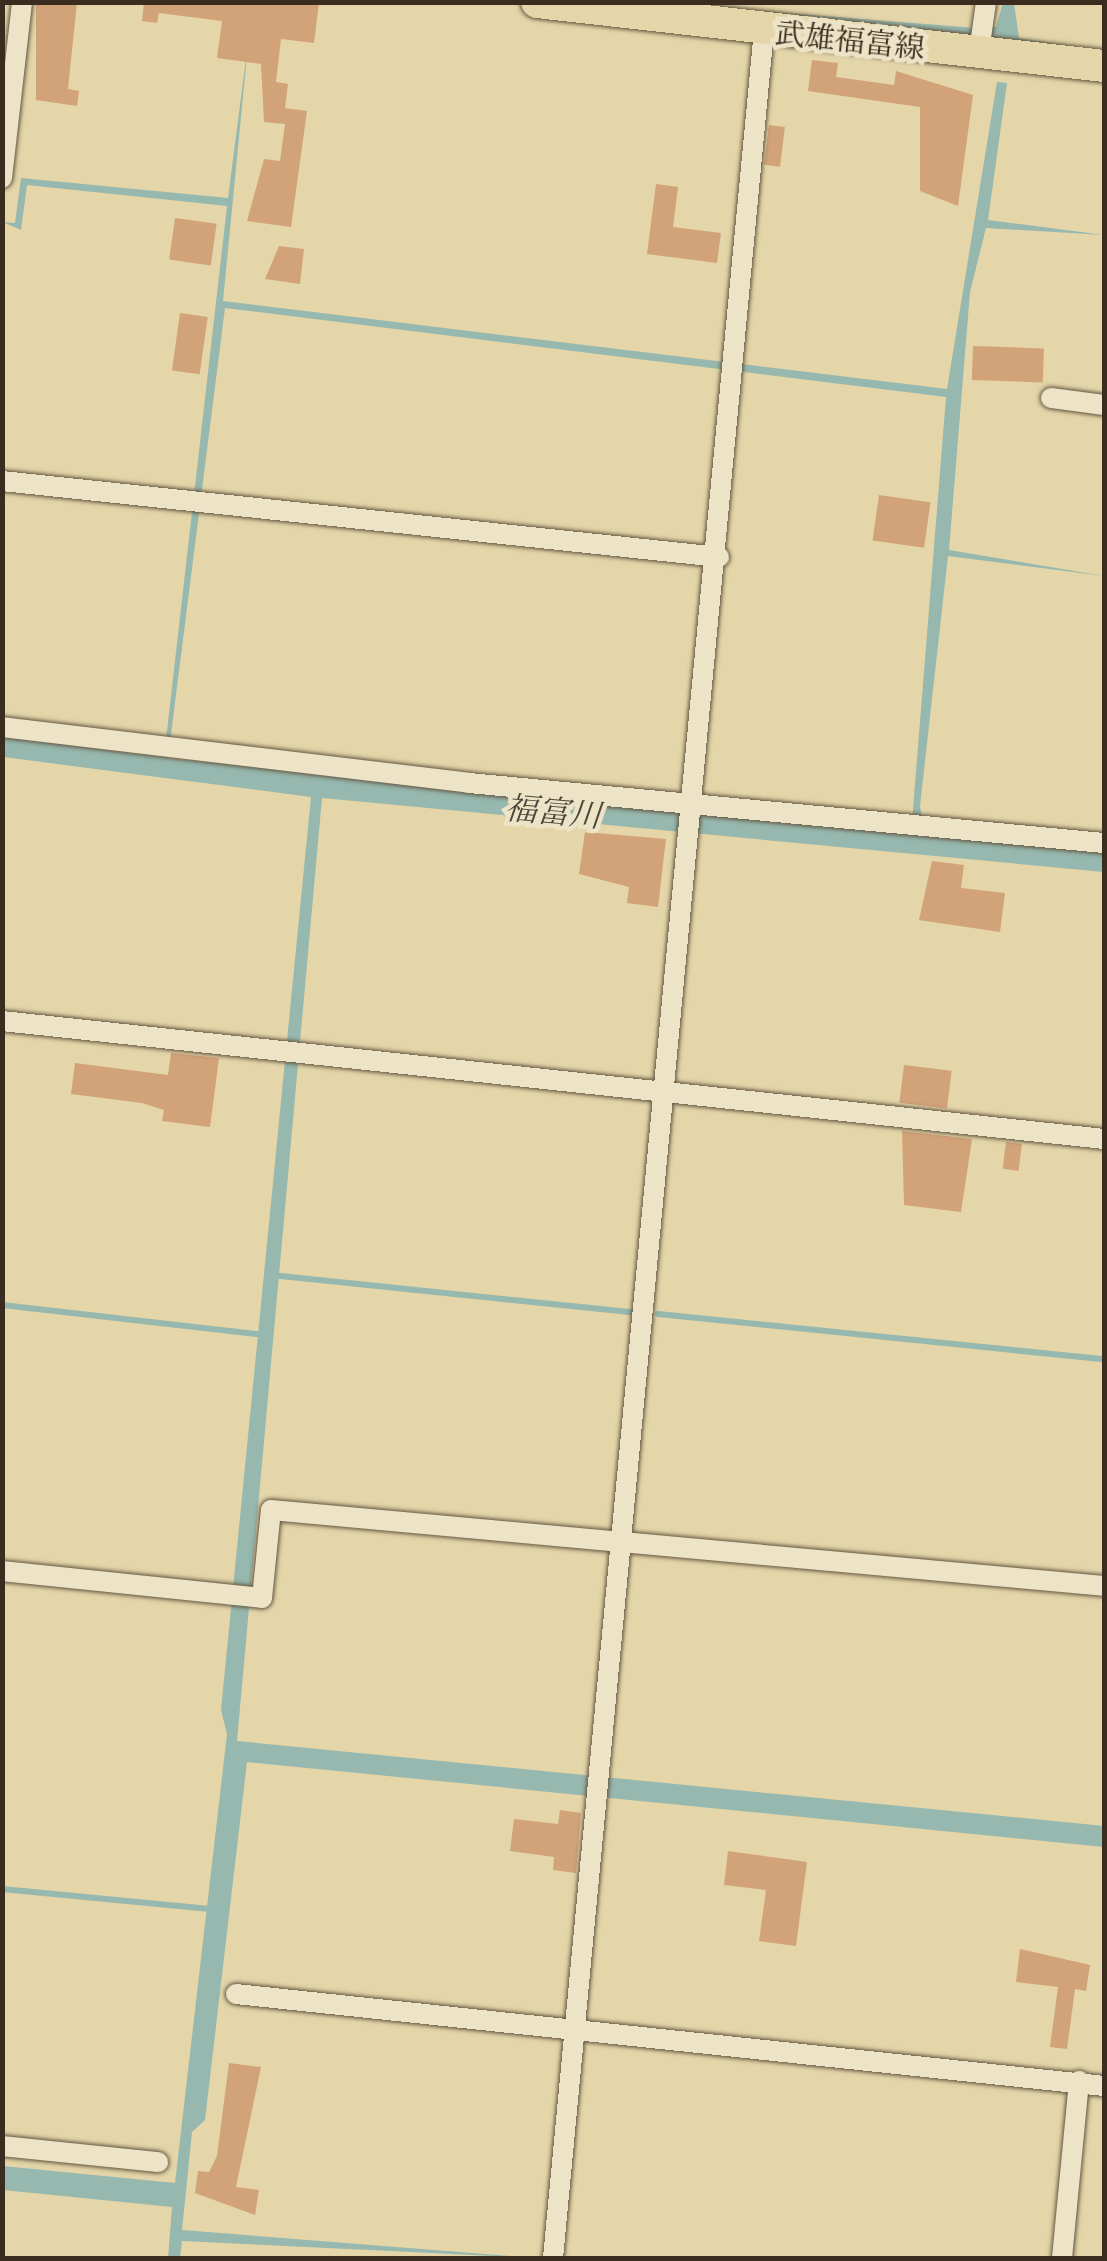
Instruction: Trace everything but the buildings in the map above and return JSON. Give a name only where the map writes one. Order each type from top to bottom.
[{"type":"main road","name":"武雄福富線","points":[[537,2],[764,32],[981,39],[1104,66]]},
{"type":"street","points":[[2,178],[22,2]]},
{"type":"street","points":[[981,39],[986,2]]},
{"type":"street","points":[[553,2258],[719,557],[764,32]]},
{"type":"street","points":[[1051,398],[1104,404]]},
{"type":"street","points":[[2,481],[719,557]]},
{"type":"street","points":[[2,728],[694,809],[1104,843]]},
{"type":"street","points":[[2,1020],[1104,1138]]},
{"type":"street","points":[[2,1571],[262,1598],[271,1510],[624,1537],[1104,1586]]},
{"type":"street","points":[[236,1994],[1104,2086]]},
{"type":"street","points":[[1062,2258],[1078,2081]]},
{"type":"street","points":[[2,2146],[158,2162]]},
{"type":"water","points":[[661,3],[976,28],[996,27],[1003,3],[1014,3],[1019,38],[1104,52]]},
{"type":"water","name":"福富川","points":[[249,35],[223,301],[947,389],[997,82],[1007,83],[988,220],[1104,235],[986,228],[970,292],[949,550],[1104,576],[948,556],[920,806],[922,819],[1104,853],[1104,872],[322,798],[237,1741],[1104,1826],[1104,1847],[247,1762],[205,2120],[192,2132],[182,2230],[536,2258],[182,2241],[180,2258],[168,2258],[172,2207],[3,2190],[3,2166],[175,2183],[227,1734],[221,1710],[311,797],[3,757],[3,737],[164,757],[227,206],[27,185],[21,230],[3,222],[15,223],[21,178],[228,198]],"holes":[[[225,308],[946,397],[911,834],[168,758]]]},
{"type":"waterway","points":[[271,1275],[632,1312]]},
{"type":"waterway","points":[[2,1305],[264,1335]]},
{"type":"waterway","points":[[658,1314],[1104,1359]]},
{"type":"waterway","points":[[2,1889],[210,1909]]}]
